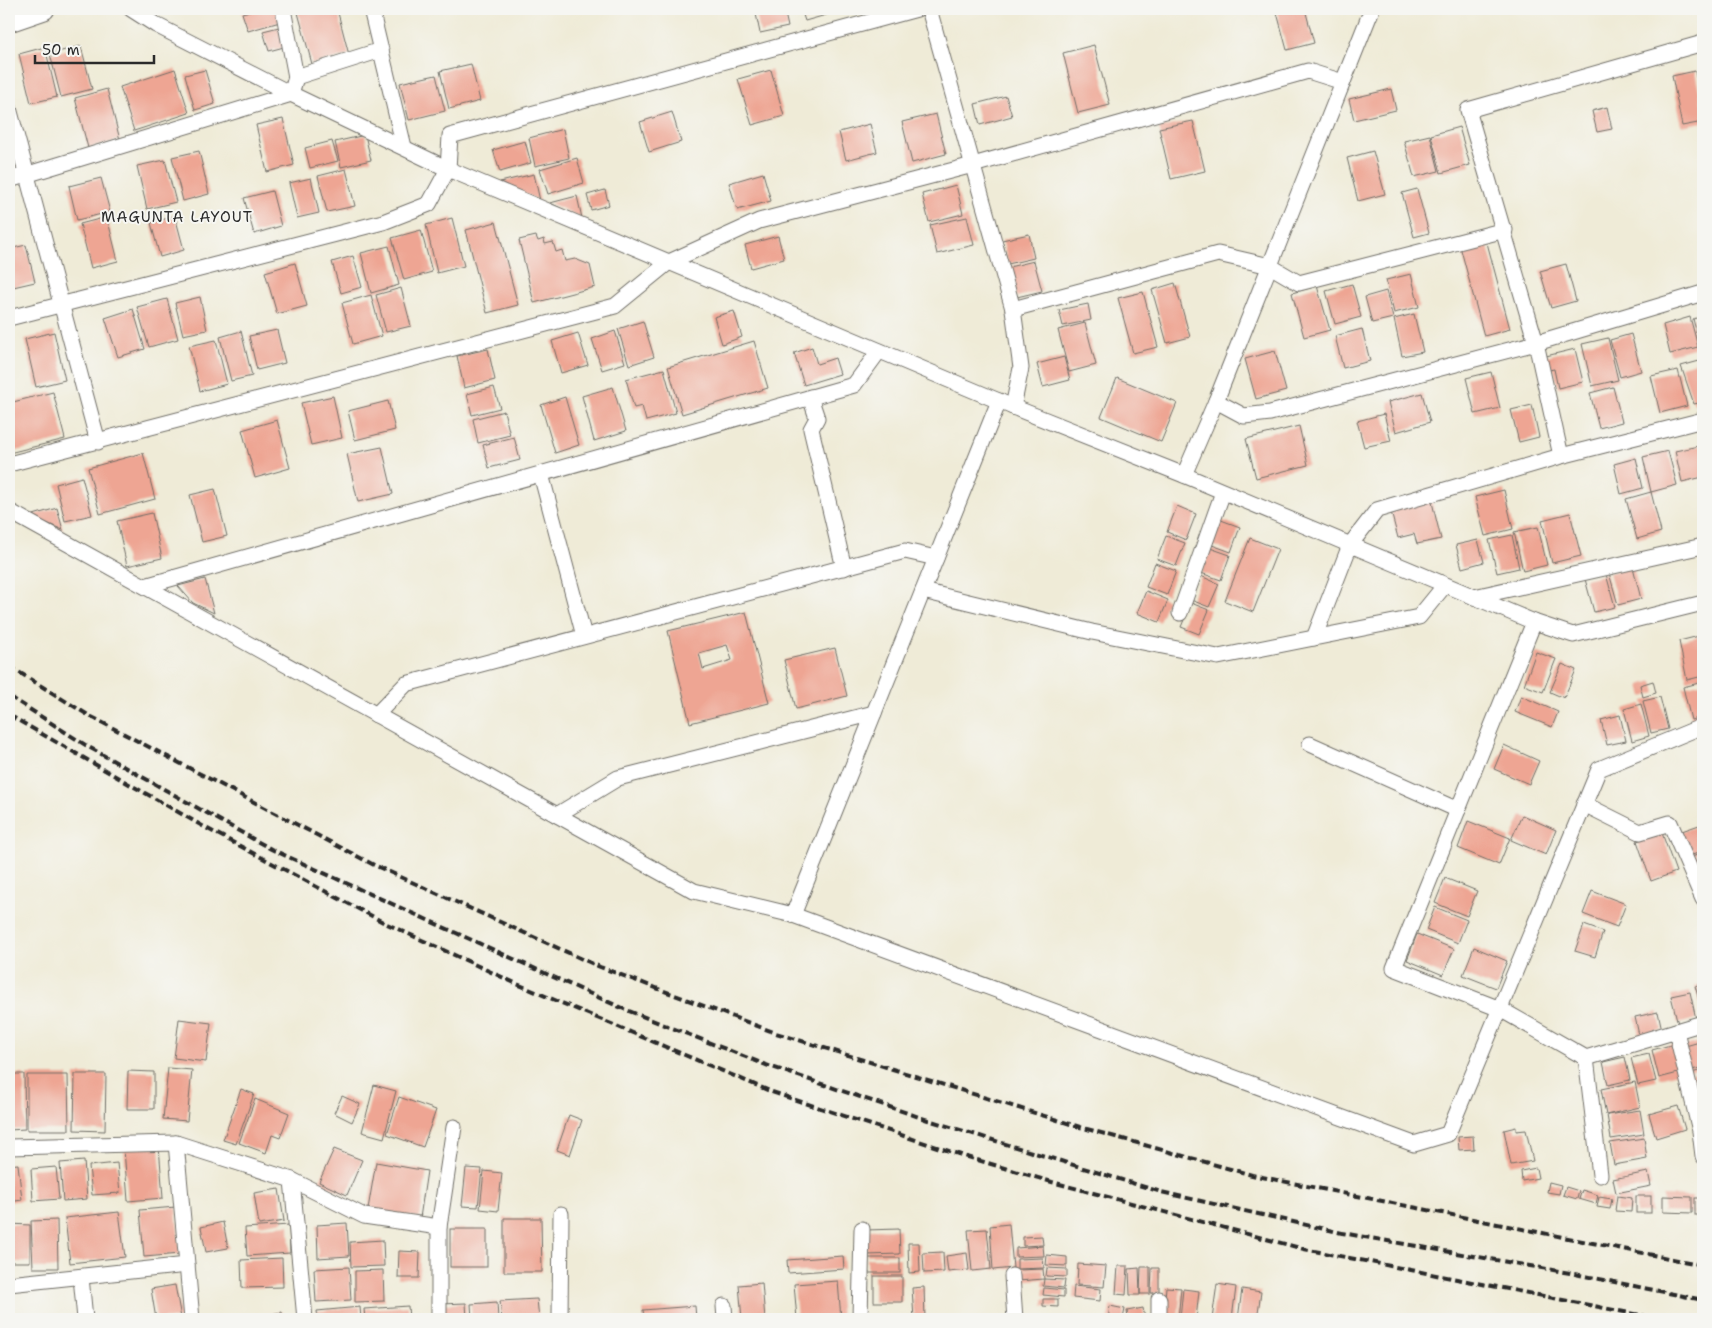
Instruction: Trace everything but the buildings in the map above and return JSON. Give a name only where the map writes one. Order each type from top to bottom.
[{"type":"street","points":[[9,21],[44,9]]},
{"type":"street","points":[[131,9],[156,25],[291,94],[448,169],[1013,407],[1184,475],[1534,622],[1573,635],[1703,603]]},
{"type":"street","points":[[283,9],[296,77],[291,94]]},
{"type":"street","points":[[371,9],[404,147]]},
{"type":"street","points":[[9,318],[62,306],[383,222],[429,204],[448,169],[450,136],[917,9]]},
{"type":"street","points":[[929,9],[1013,309],[1021,368],[1013,407]]},
{"type":"street","points":[[1184,475],[1216,402],[1372,9]]},
{"type":"street","points":[[1561,456],[1536,343],[1468,110],[1703,44]]},
{"type":"street","points":[[296,77],[381,50]]},
{"type":"street","points":[[9,464],[615,306],[669,262],[759,221],[973,165],[1308,71],[1343,82]]},
{"type":"street","points":[[9,180],[291,94]]},
{"type":"street","points":[[9,108],[98,442]]},
{"type":"street","points":[[1013,309],[1218,254],[1270,266],[1299,283],[1504,230]]},
{"type":"street","points":[[1216,402],[1244,416],[1270,413],[1536,343],[1703,293]]},
{"type":"street","points":[[145,586],[854,385],[879,351]]},
{"type":"street","points":[[810,397],[816,418],[811,429],[844,568]]},
{"type":"street","points":[[793,915],[999,401]]},
{"type":"street","points":[[1314,638],[1350,545],[1377,510],[1561,456],[1703,420]]},
{"type":"street","points":[[541,474],[584,636]]},
{"type":"street","points":[[1180,613],[1223,492]]},
{"type":"street","points":[[9,511],[694,891],[793,915],[1414,1144],[1448,1134],[1599,768],[1703,726]]},
{"type":"street","points":[[1474,597],[1703,546]]},
{"type":"street","points":[[376,715],[406,684],[905,551],[936,558]]},
{"type":"street","points":[[923,590],[1092,632],[1218,657],[1419,616],[1445,585]]},
{"type":"street","points":[[1534,622],[1394,968],[1500,1009],[1586,1058],[1703,1023]]},
{"type":"street","points":[[557,815],[618,778],[874,713]]},
{"type":"street","points":[[1310,744],[1458,810]]},
{"type":"street","points":[[1584,804],[1640,832],[1670,823],[1702,891]]},
{"type":"street","points":[[1676,1031],[1702,1130],[1703,1156]]},
{"type":"street","points":[[1586,1058],[1600,1175]]},
{"type":"street","points":[[439,1319],[440,1227],[454,1127]]},
{"type":"street","points":[[9,1147],[176,1143],[292,1180],[364,1216],[440,1227]]},
{"type":"street","points":[[176,1143],[192,1319]]},
{"type":"street","points":[[292,1180],[305,1319]]},
{"type":"street","points":[[560,1319],[561,1214]]},
{"type":"street","points":[[860,1319],[862,1229]]},
{"type":"street","points":[[9,1284],[187,1265]]},
{"type":"street","points":[[1012,1276],[1015,1319]]},
{"type":"street","points":[[81,1277],[85,1319]]},
{"type":"street","points":[[1159,1299],[1159,1319]]},
{"type":"railway","points":[[9,666],[88,715],[374,865],[600,967],[776,1033],[1080,1127],[1252,1175],[1703,1265]]},
{"type":"railway","points":[[9,696],[87,746],[271,849],[624,1009],[766,1065],[928,1120],[1161,1192],[1342,1233],[1570,1273],[1703,1300]]},
{"type":"railway","points":[[9,715],[206,828],[385,923],[517,984],[772,1092],[964,1156],[1052,1182],[1304,1249],[1660,1319]]},
{"type":"district","name":"MAGUNTA LAYOUT","points":[[177,217]]}]
